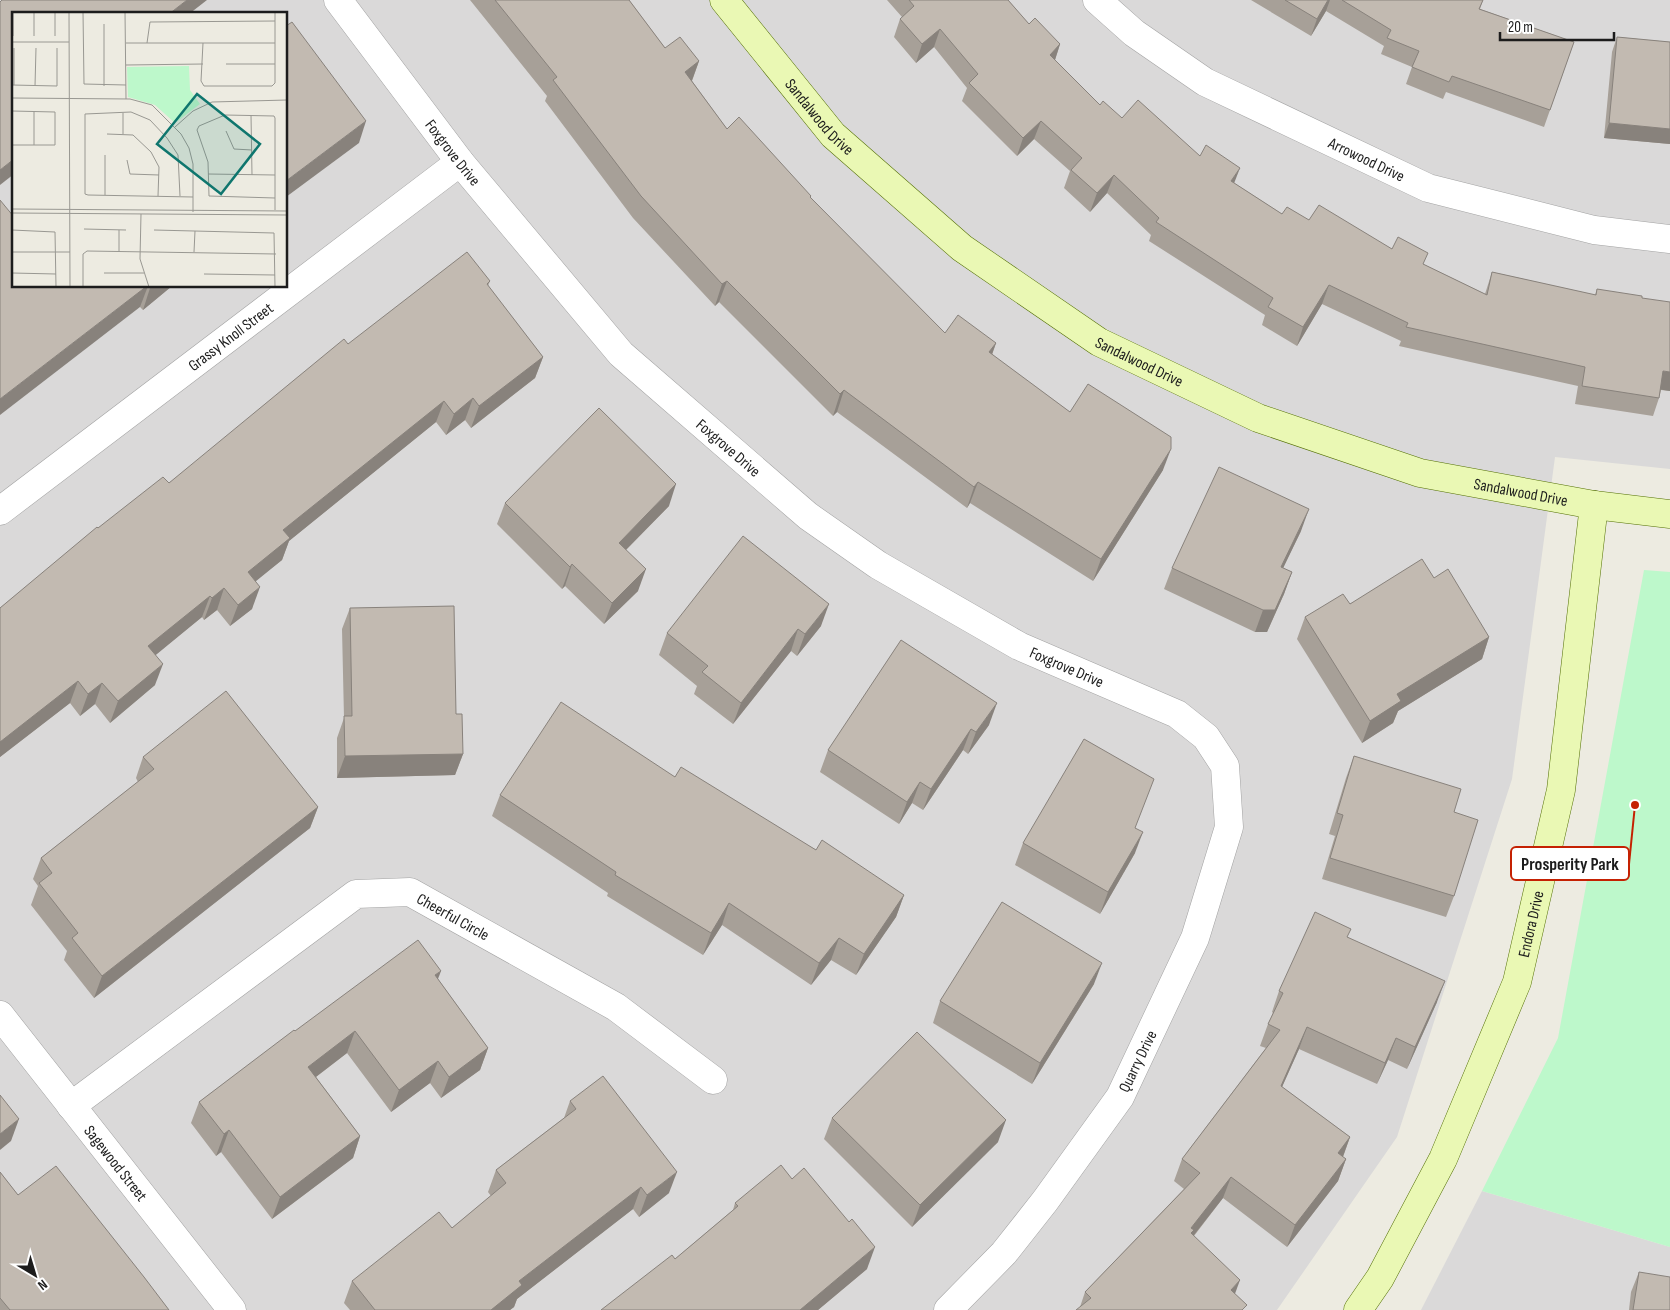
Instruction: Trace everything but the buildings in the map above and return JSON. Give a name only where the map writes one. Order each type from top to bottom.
[{"type":"street","name":"Foxgrove Drive","points":[[338,0],[460,162],[621,354],[808,516],[878,565],[1019,646],[1177,714],[1206,736],[1225,766]]},
{"type":"street","name":"Sandalwood Drive","points":[[724,0],[833,135],[962,248],[1099,342],[1258,418],[1420,473],[1594,505],[1670,514]]},
{"type":"street","name":"Arrowood Drive","points":[[1097,0],[1134,33],[1205,82],[1428,188],[1594,230],[1670,239]]},
{"type":"street","name":"Grassy Knoll Street","points":[[0,511],[460,162]]},
{"type":"street","name":"Endora Drive","points":[[1358,1310],[1380,1278],[1443,1159],[1517,982],[1561,790],[1594,505]]},
{"type":"street","name":"Quarry Drive","points":[[948,1310],[1010,1246],[1120,1097],[1195,938],[1229,827],[1225,766]]},
{"type":"street","name":"Cheerful Circle","points":[[71,1106],[356,894],[410,892],[616,1006],[713,1080]]},
{"type":"street","name":"Sagewood Street","points":[[0,1015],[232,1310]]},
{"type":"shaded area","points":[[0,0],[1670,0],[1670,469],[1555,457],[1512,779],[1397,1137],[1277,1310],[0,1310]]},
{"type":"shaded area","points":[[1482,1191],[1670,1247],[1670,1310],[1421,1310]]},
{"type":"green space","points":[[1644,570],[1670,572],[1670,1247],[1482,1191],[1558,1038]]},
{"type":"place","name":"Prosperity Park","points":[[1635,805]]}]
